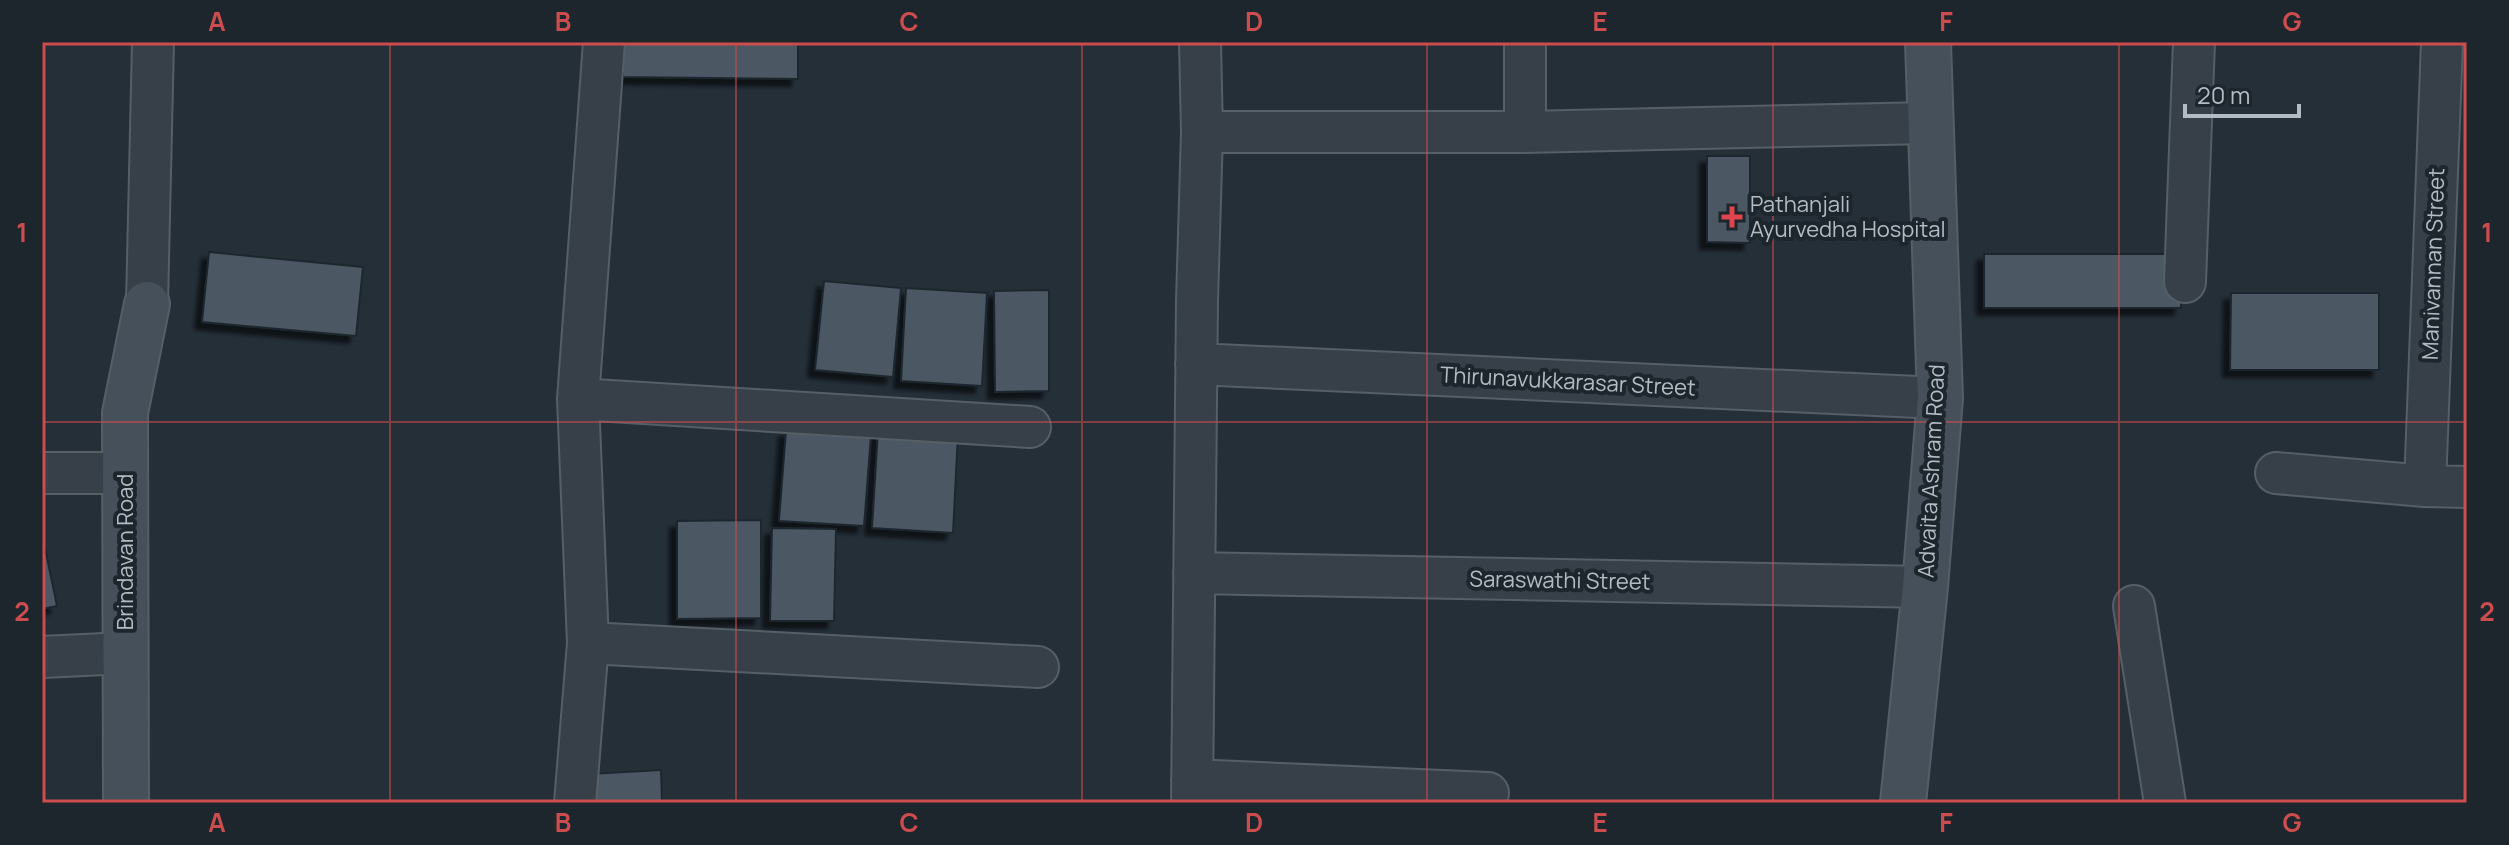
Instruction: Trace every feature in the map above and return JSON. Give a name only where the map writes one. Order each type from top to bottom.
[{"type":"street","points":[[147,304],[153,42]]},
{"type":"street","points":[[575,803],[588,643],[578,399],[604,42]]},
{"type":"street","points":[[1200,42],[1202,132],[1196,364],[1192,792],[1488,793]]},
{"type":"street","points":[[1525,42],[1525,132]]},
{"type":"street","name":"Advaita Ashram Road","points":[[1903,803],[1940,398],[1928,42]]},
{"type":"street","points":[[2185,282],[2194,42]]},
{"type":"street","name":"Manivannan Street","points":[[2425,486],[2442,42]]},
{"type":"street","points":[[1202,132],[1525,132],[1929,123]]},
{"type":"street","name":"Brindavan Road","points":[[126,803],[125,413],[147,304]]},
{"type":"street","name":"Thirunavukkarasar Street","points":[[1196,364],[1940,398]]},
{"type":"street","points":[[578,399],[1030,427]]},
{"type":"street","points":[[42,473],[125,473]]},
{"type":"street","points":[[2276,473],[2467,487]]},
{"type":"street","name":"Saraswathi Street","points":[[1194,573],[1925,587]]},
{"type":"street","points":[[2134,606],[2165,803]]},
{"type":"street","points":[[588,643],[1038,667]]},
{"type":"street","points":[[42,657],[125,653]]},
{"type":"building","points":[[623,42],[798,42],[798,79],[623,77]]},
{"type":"building","points":[[1707,156],[1750,156],[1750,243],[1707,242]]},
{"type":"building","points":[[209,252],[363,267],[356,336],[202,322]]},
{"type":"building","points":[[1984,254],[2181,254],[2181,308],[1984,308]]},
{"type":"building","points":[[824,281],[901,288],[893,377],[815,370]]},
{"type":"building","points":[[906,288],[987,293],[982,386],[901,381]]},
{"type":"building","points":[[1049,290],[1049,391],[995,392],[994,291]]},
{"type":"building","points":[[2231,293],[2379,293],[2379,370],[2230,370]]},
{"type":"building","points":[[786,430],[871,435],[864,526],[779,521]]},
{"type":"building","points":[[878,430],[958,434],[953,533],[872,528]]},
{"type":"building","points":[[761,520],[761,618],[677,619],[677,521]]},
{"type":"building","points":[[772,528],[836,529],[834,621],[770,621]]},
{"type":"building","points":[[42,533],[57,606],[42,609]]},
{"type":"building","points":[[661,770],[662,803],[590,803],[589,774]]},
{"type":"place","name":"Pathanjali Ayurvedha Hospital","points":[[1732,217]]}]
